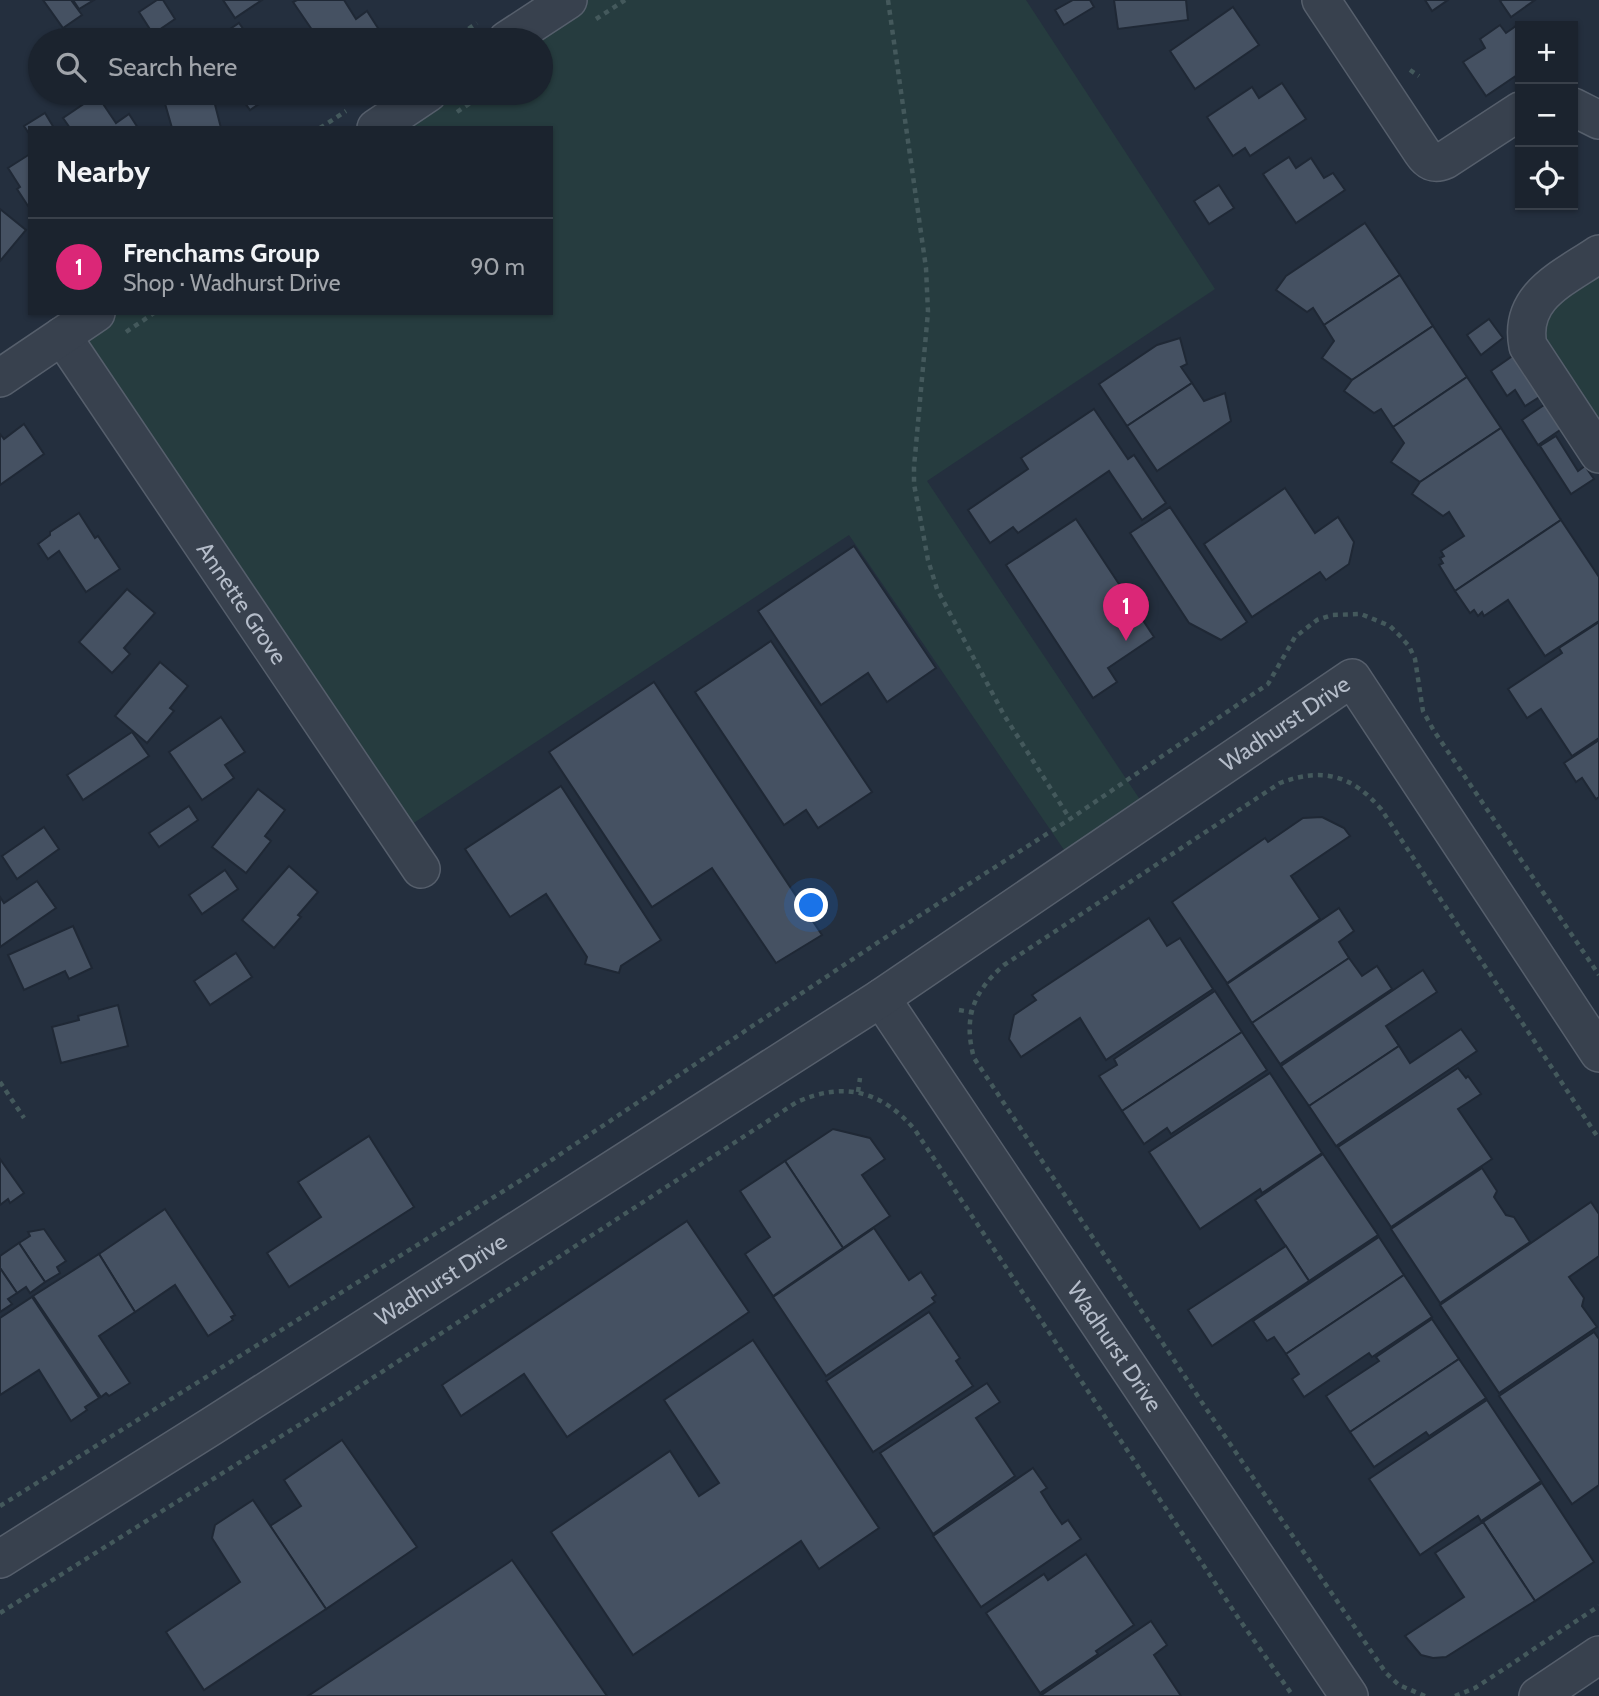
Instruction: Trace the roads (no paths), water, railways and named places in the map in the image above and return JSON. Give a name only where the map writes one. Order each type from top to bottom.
[{"type":"street","points":[[525,28],[568,0]]},
{"type":"street","points":[[1321,0],[1427,159],[1435,163],[1445,160],[1515,114]]},
{"type":"street","points":[[379,126],[410,105]]},
{"type":"street","points":[[1578,110],[1599,120]]},
{"type":"street","points":[[1599,254],[1542,293],[1529,312],[1525,333],[1528,346],[1599,454]]},
{"type":"street","points":[[0,378],[62,336],[106,326]]},
{"type":"street","name":"Annette Grove","points":[[62,336],[421,869]]},
{"type":"street","name":"Wadhurst Drive","points":[[0,1559],[881,998],[1352,678],[1599,1053]]},
{"type":"street","name":"Wadhurst Drive","points":[[881,998],[1349,1696]]},
{"type":"street","points":[[1538,1696],[1599,1655]]},
{"type":"place","name":"Frenchams Group","points":[[1126,641]]}]
